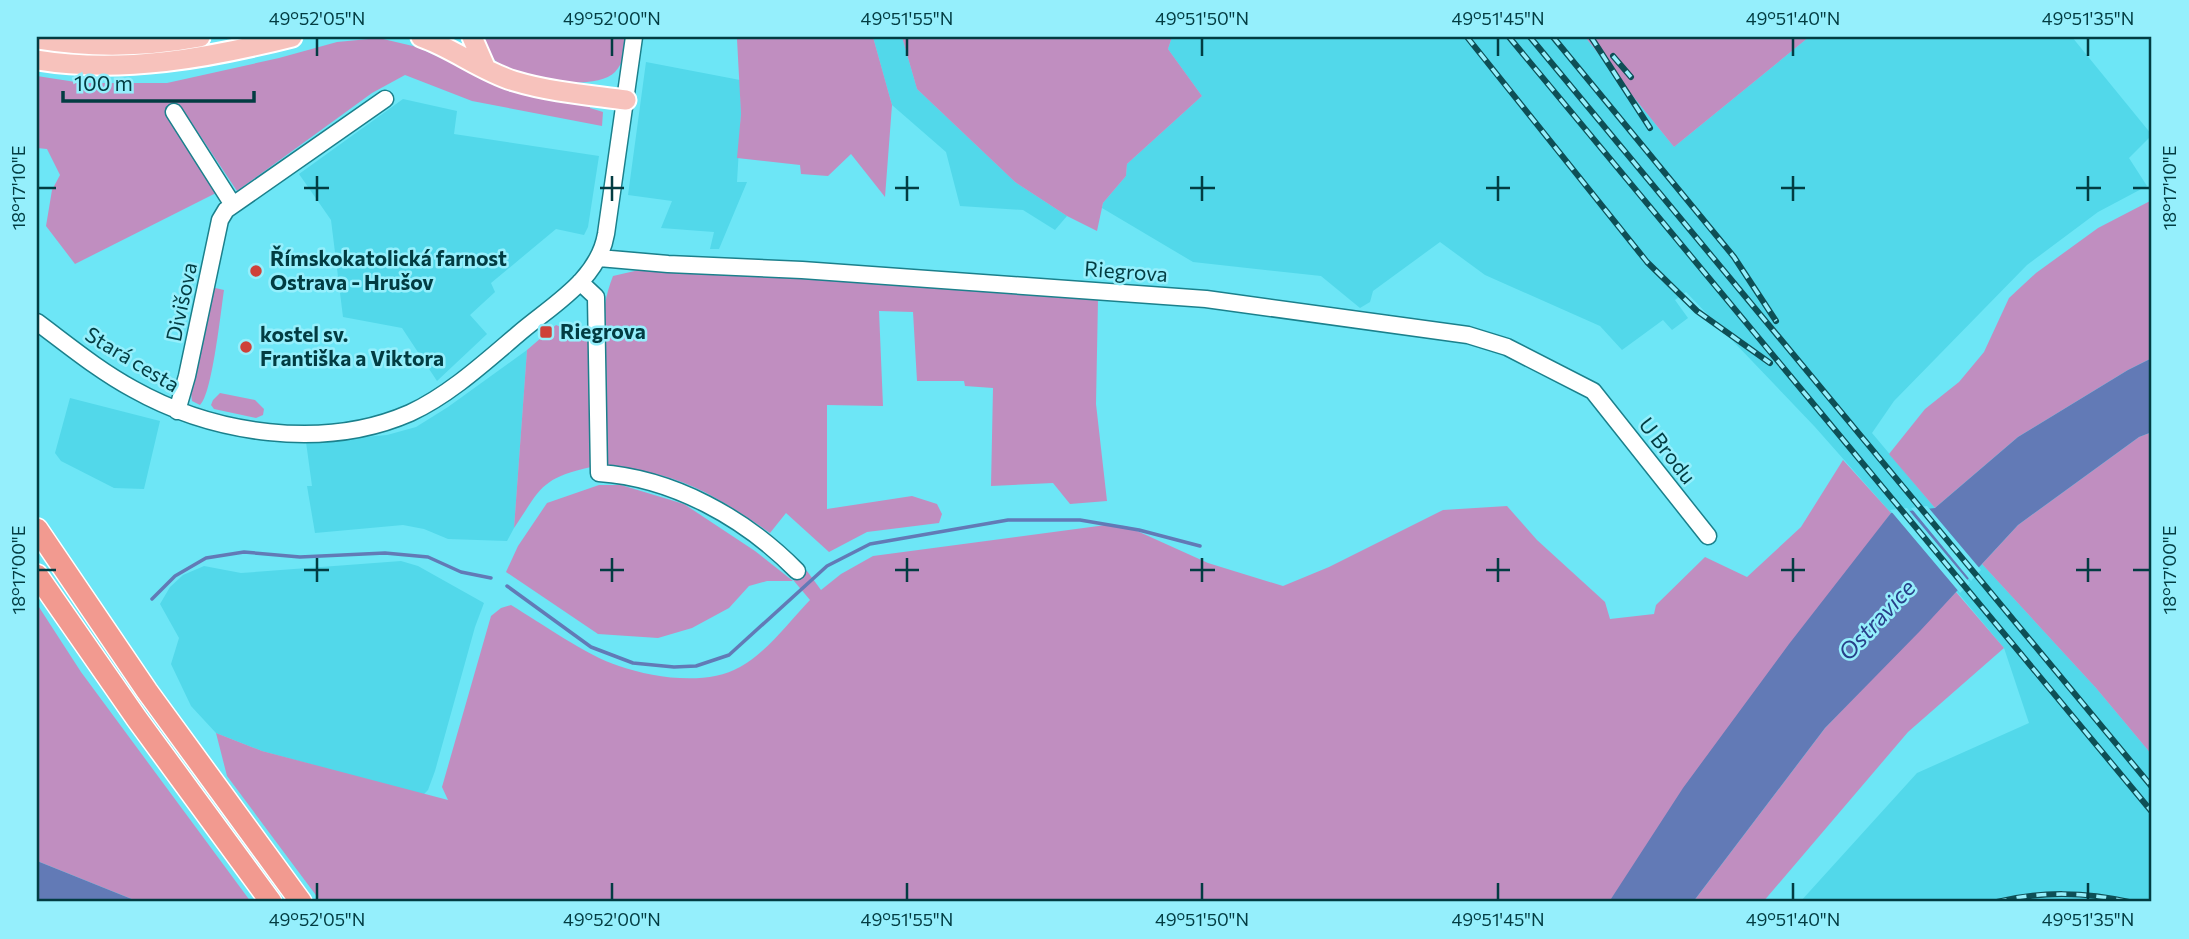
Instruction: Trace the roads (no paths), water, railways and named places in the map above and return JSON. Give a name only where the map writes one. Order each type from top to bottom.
[{"type":"highway","points":[[37,529],[147,691],[302,902]]},
{"type":"highway","points":[[37,575],[137,719],[271,902]]},
{"type":"main road","points":[[37,39],[109,46],[201,37]]},
{"type":"main road","points":[[37,60],[81,65],[129,65],[214,54],[292,37]]},
{"type":"main road","points":[[421,37],[512,81],[626,100]]},
{"type":"main road","points":[[472,37],[486,69]]},
{"type":"street","name":"Stará cesta","points":[[37,322],[114,378],[177,411],[225,424],[287,432],[339,431],[384,423],[412,412],[444,393],[580,282],[600,258],[607,227],[634,37]]},
{"type":"street","name":"Divišova","points":[[177,411],[220,220],[226,210],[385,99]]},
{"type":"street","points":[[174,112],[233,205]]},
{"type":"street","name":"Riegrova","points":[[600,258],[1206,299],[1468,335],[1507,347],[1593,391]]},
{"type":"street","points":[[580,282],[596,297],[599,473],[643,478],[696,499],[733,519],[782,556],[797,571]]},
{"type":"street","name":"U Brodu","points":[[1593,391],[1708,536]]},
{"type":"water","name":"Ostravice","points":[[2152,358],[2152,432],[2139,437],[2018,525],[1825,728],[1693,902],[1609,902],[1683,788],[1789,644],[1891,513],[1935,508],[2018,437]]},
{"type":"water","points":[[37,861],[139,902],[37,902]]},
{"type":"waterway","points":[[507,586],[591,647],[633,663],[696,666],[729,655],[827,566],[870,544],[1008,520],[1080,520],[1139,530],[1200,546]]},
{"type":"waterway","points":[[152,599],[175,576],[206,558],[244,552],[300,557],[385,553],[428,557],[461,572],[491,578]]},
{"type":"railway","points":[[1467,37],[1647,262],[1697,311],[1770,363]]},
{"type":"railway","points":[[1509,37],[2152,812]]},
{"type":"railway","points":[[1530,37],[2152,787]]},
{"type":"railway","points":[[1553,37],[1734,257],[1776,321]]},
{"type":"railway","points":[[1591,37],[1650,128]]},
{"type":"railway","points":[[1613,56],[1631,77]]},
{"type":"railway","points":[[1997,902],[2029,896],[2063,894],[2097,896],[2129,902]]},
{"type":"place","name":"Římskokatolická farnost Ostrava - Hrušov","points":[[256,271]]},
{"type":"place","name":"Riegrova","points":[[546,332]]},
{"type":"place","name":"kostel sv. Františka a Viktora","points":[[246,347]]}]
